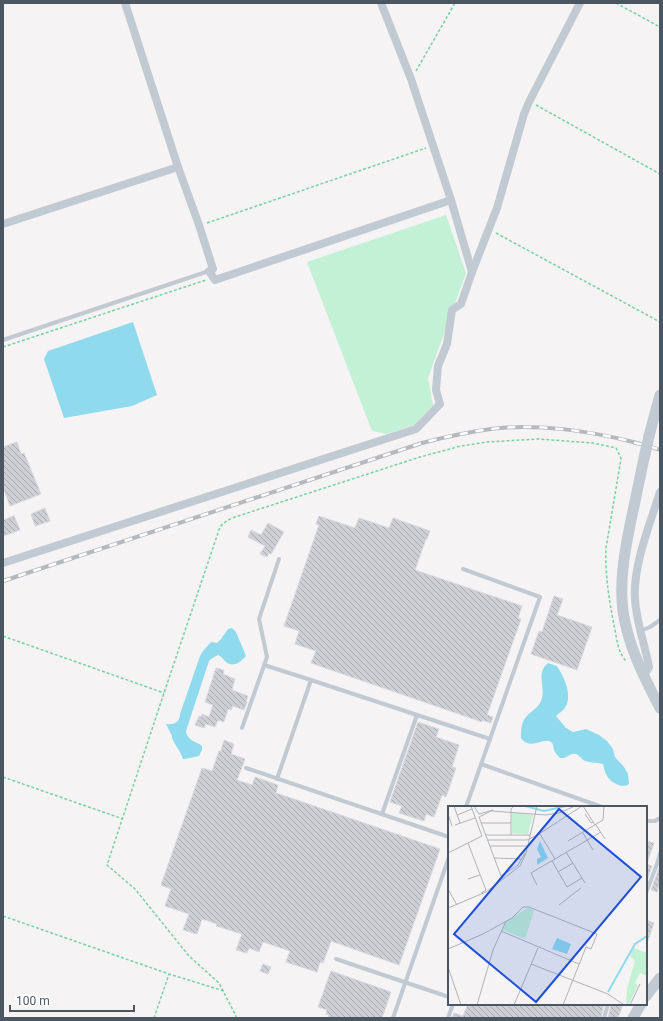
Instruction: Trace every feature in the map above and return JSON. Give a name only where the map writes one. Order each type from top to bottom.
[{"type":"street","points":[[125,3],[213,269],[211,274],[215,280],[451,200]]},
{"type":"street","points":[[381,3],[411,79],[451,200],[472,272]]},
{"type":"street","points":[[3,563],[416,429],[440,404],[436,390],[438,366],[447,344],[452,310],[460,304],[497,208],[524,114],[580,3]]},
{"type":"street","points":[[3,224],[178,167]]},
{"type":"street","points":[[660,395],[645,454],[624,558],[622,590],[623,611],[629,637],[644,676],[660,708]]},
{"type":"street","points":[[644,676],[649,667],[636,612],[635,585],[641,553],[660,492]]},
{"type":"street","points":[[647,995],[660,978]]},
{"type":"street","points":[[633,1018],[640,1005]]},
{"type":"lane","points":[[3,340],[211,274]]},
{"type":"lane","points":[[242,728],[267,657],[259,619],[279,559]]},
{"type":"lane","points":[[462,569],[540,597],[466,806]]},
{"type":"lane","points":[[641,631],[650,628],[660,620]]},
{"type":"lane","points":[[264,666],[490,739]]},
{"type":"lane","points":[[277,778],[311,680]]},
{"type":"lane","points":[[382,814],[417,715]]},
{"type":"lane","points":[[481,764],[599,806]]},
{"type":"lane","points":[[246,768],[448,837]]},
{"type":"lane","points":[[647,821],[655,821],[660,818]]},
{"type":"lane","points":[[647,890],[660,853]]},
{"type":"lane","points":[[393,1018],[448,860]]},
{"type":"lane","points":[[336,959],[448,997]]},
{"type":"lane","points":[[448,1018],[453,1005]]},
{"type":"lane","points":[[604,1018],[608,1005]]},
{"type":"path","points":[[411,79],[456,3]]},
{"type":"path","points":[[616,3],[660,26]]},
{"type":"path","points":[[530,102],[660,174]]},
{"type":"path","points":[[199,225],[433,146]]},
{"type":"path","points":[[489,229],[660,322]]},
{"type":"path","points":[[3,347],[211,274]]},
{"type":"path","points":[[237,1018],[219,983],[189,956],[135,889],[107,865],[220,527],[227,521],[420,457],[461,446],[487,442],[538,439],[593,443],[616,448],[621,460],[606,548],[606,562],[607,583],[616,640],[622,657]]},
{"type":"path","points":[[3,636],[164,693]]},
{"type":"path","points":[[3,777],[123,819]]},
{"type":"path","points":[[3,916],[169,974],[224,991]]},
{"type":"path","points":[[154,1018],[169,974]]},
{"type":"green space","points":[[446,215],[466,273],[428,378],[433,405],[414,425],[386,434],[372,431],[307,262]]},
{"type":"water","points":[[133,322],[157,395],[132,406],[64,418],[44,359],[48,351]]},
{"type":"water","points":[[232,628],[236,632],[246,656],[234,664],[229,664],[218,655],[209,661],[186,731],[190,739],[202,746],[202,750],[199,756],[183,759],[166,724],[174,724],[179,720],[203,651],[211,642],[217,643],[228,629]]},
{"type":"water","points":[[548,663],[557,666],[565,681],[568,692],[565,708],[556,716],[566,728],[573,732],[586,729],[599,735],[607,741],[613,749],[615,757],[628,774],[629,784],[620,786],[611,781],[606,775],[603,764],[585,761],[576,754],[565,758],[560,758],[555,752],[551,742],[544,741],[532,744],[525,742],[521,738],[524,719],[541,701],[543,693],[542,671]]},
{"type":"building","points":[[17,442],[21,454],[24,453],[41,494],[10,506],[3,487],[3,447]]},
{"type":"building","points":[[45,508],[50,521],[35,526],[31,514]]},
{"type":"building","points":[[14,516],[20,530],[3,536],[3,520]]},
{"type":"building","points":[[319,516],[355,528],[359,518],[389,528],[393,518],[430,531],[415,570],[522,606],[518,618],[521,619],[487,715],[493,717],[491,723],[482,720],[482,722],[311,663],[316,651],[295,644],[299,631],[284,626],[319,525],[316,524]]},
{"type":"building","points":[[268,523],[284,532],[271,554],[269,553],[267,557],[260,554],[265,546],[248,537],[251,530],[261,535]]},
{"type":"building","points":[[554,596],[563,599],[557,615],[592,627],[577,670],[531,654],[539,631],[542,632]]},
{"type":"building","points":[[216,668],[224,670],[223,674],[235,679],[232,690],[248,696],[247,702],[244,710],[233,706],[231,710],[228,709],[224,722],[218,720],[215,727],[206,724],[204,728],[195,725],[199,716],[201,717],[202,714],[209,717],[213,705],[205,702]]},
{"type":"building","points":[[418,722],[439,729],[436,737],[459,745],[452,767],[456,768],[446,797],[442,795],[434,817],[426,814],[424,821],[399,813],[402,806],[390,802]]},
{"type":"building","points":[[224,740],[234,744],[231,754],[245,759],[237,780],[252,785],[255,777],[278,785],[276,793],[440,849],[399,965],[331,941],[323,963],[320,962],[317,972],[286,962],[290,951],[263,942],[259,952],[249,948],[247,953],[236,950],[242,934],[216,926],[217,924],[202,919],[197,934],[183,930],[189,914],[165,906],[171,889],[161,885],[202,768],[212,771]]},
{"type":"building","points":[[647,841],[654,843],[647,863]]},
{"type":"building","points":[[647,864],[652,866],[647,880]]},
{"type":"building","points":[[659,868],[660,882],[657,892],[651,890]]},
{"type":"building","points":[[647,920],[654,923],[647,943]]},
{"type":"building","points":[[263,964],[271,967],[268,974],[260,971]]},
{"type":"building","points":[[331,971],[391,992],[382,1018],[328,1018],[329,1015],[326,1014],[327,1010],[318,1007]]},
{"type":"building","points":[[468,1005],[604,1005],[601,1018],[452,1018],[454,1013],[463,1016]]},
{"type":"building","points":[[611,1005],[623,1005],[618,1018],[608,1018]]},
{"type":"railway","points":[[3,581],[422,443],[456,435],[508,427],[563,429],[599,434],[660,450]]}]
